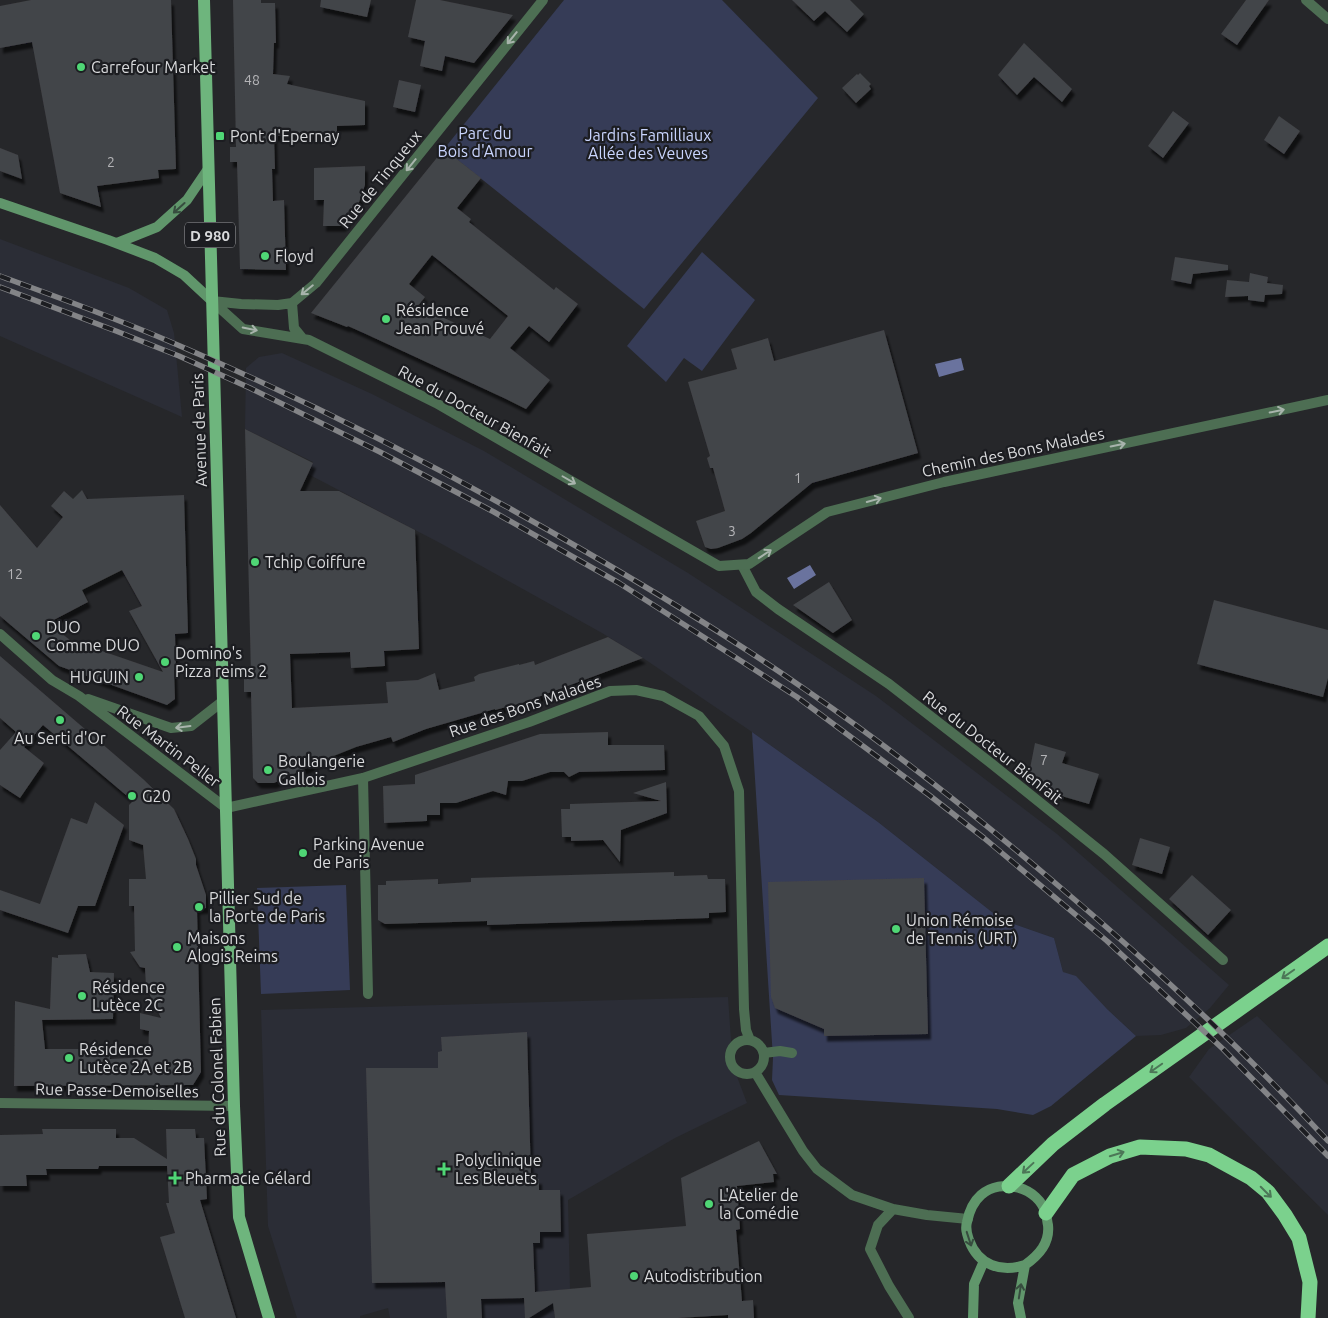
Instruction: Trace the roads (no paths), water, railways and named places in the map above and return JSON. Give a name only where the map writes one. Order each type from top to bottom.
[{"type":"highway","points":[[1009,1186],[1053,1144],[1082,1121],[1328,946]]},
{"type":"highway","points":[[1046,1213],[1073,1175],[1110,1156],[1140,1147],[1186,1149],[1209,1155],[1251,1178],[1268,1192],[1299,1238],[1310,1282],[1308,1318]]},
{"type":"main road","name":"Avenue de Paris","points":[[204,0],[228,860]]},
{"type":"main road","points":[[116,243],[157,227],[187,200],[208,169]]},
{"type":"main road","points":[[0,203],[155,258],[184,275],[212,301]]},
{"type":"main road","name":"Rue du Colonel Fabien","points":[[228,860],[234,1106],[239,1217],[269,1318]]},
{"type":"main road","points":[[1009,1186],[1021,1188],[1032,1194],[1041,1203],[1046,1213],[1049,1231],[1044,1246],[1035,1258],[1015,1268],[1001,1268],[984,1261],[973,1250],[966,1232],[970,1211],[981,1195],[992,1188],[1009,1186]]},
{"type":"main road","points":[[972,1318],[974,1284],[984,1261]]},
{"type":"main road","points":[[1021,1318],[1018,1303],[1024,1265]]},
{"type":"street","name":"Rue de Tinqueux","points":[[292,303],[316,283],[543,0]]},
{"type":"street","points":[[1306,0],[1328,19]]},
{"type":"street","points":[[212,301],[242,304],[292,303],[294,328],[303,339]]},
{"type":"street","name":"Rue du Docteur Bienfait","points":[[212,301],[244,329],[309,340],[436,404],[719,566]]},
{"type":"street","name":"Chemin des Bons Malades","points":[[719,566],[749,564],[827,512],[944,482],[1328,400]]},
{"type":"street","name":"Rue du Docteur Bienfait","points":[[742,565],[756,592],[888,684],[992,764],[1104,854],[1222,960]]},
{"type":"street","name":"Rue Martin Peller","points":[[0,634],[52,680],[79,696],[226,808]]},
{"type":"street","name":"Rue des Bons Malades","points":[[226,808],[363,778],[529,722],[610,691],[636,690],[664,696],[699,716],[724,746],[740,791],[744,1009],[748,1035]]},
{"type":"street","points":[[79,696],[171,728],[191,726],[223,701]]},
{"type":"street","points":[[363,778],[368,994]]},
{"type":"street","points":[[748,1035],[760,1045],[764,1053],[762,1066],[754,1072],[747,1074],[741,1074],[732,1067],[729,1056],[730,1050],[734,1045],[738,1041],[744,1040],[748,1035]]},
{"type":"street","points":[[764,1053],[780,1051],[792,1053]]},
{"type":"street","points":[[754,1072],[816,1169],[852,1195],[893,1209],[968,1219]]},
{"type":"street","name":"Rue Passe-Demoiselles","points":[[0,1103],[234,1106]]},
{"type":"street","points":[[893,1209],[878,1225],[870,1250],[909,1318]]},
{"type":"railway","points":[[0,276],[113,318],[180,346],[284,393],[387,443],[538,524],[671,602],[753,654],[838,712],[901,759],[1054,882],[1195,1007],[1328,1141]]},
{"type":"railway","points":[[0,287],[179,356],[250,388],[380,452],[494,512],[619,583],[797,697],[984,838],[1107,941],[1223,1049],[1328,1156]]},
{"type":"place","name":"Carrefour Market","points":[[81,67]]},
{"type":"place","name":"Pont d'Epernay","points":[[220,136]]},
{"type":"place","name":"Floyd","points":[[265,256]]},
{"type":"place","name":"Résidence Jean Prouvé","points":[[386,319]]},
{"type":"place","name":"Tchip Coiffure","points":[[255,562]]},
{"type":"place","name":"DUO Comme DUO","points":[[36,636]]},
{"type":"place","name":"Domino's Pizza reims 2","points":[[165,662]]},
{"type":"place","name":"HUGUIN","points":[[139,677]]},
{"type":"place","name":"Au Serti d'Or","points":[[60,720]]},
{"type":"place","name":"Boulangerie Gallois","points":[[268,770]]},
{"type":"place","name":"G20","points":[[132,796]]},
{"type":"place","name":"Parking Avenue de Paris","points":[[303,853]]},
{"type":"place","name":"Pillier Sud de la Porte de Paris","points":[[199,907]]},
{"type":"place","name":"Union Rémoise de Tennis (URT)","points":[[896,929]]},
{"type":"place","name":"Maisons Alogis Reims","points":[[177,947]]},
{"type":"place","name":"Résidence Lutèce 2C","points":[[82,996]]},
{"type":"place","name":"Résidence Lutèce 2A et 2B","points":[[69,1058]]},
{"type":"place","name":"Polyclinique Les Bleuets","points":[[444,1169]]},
{"type":"place","name":"Pharmacie Gélard","points":[[175,1178]]},
{"type":"place","name":"L'Atelier de la Comédie","points":[[709,1204]]},
{"type":"place","name":"Autodistribution","points":[[634,1276]]},
{"type":"park label","name":"Parc du Bois d'Amour","points":[[485,142]]},
{"type":"park label","name":"Jardins Familliaux Allée des Veuves","points":[[648,144]]}]
